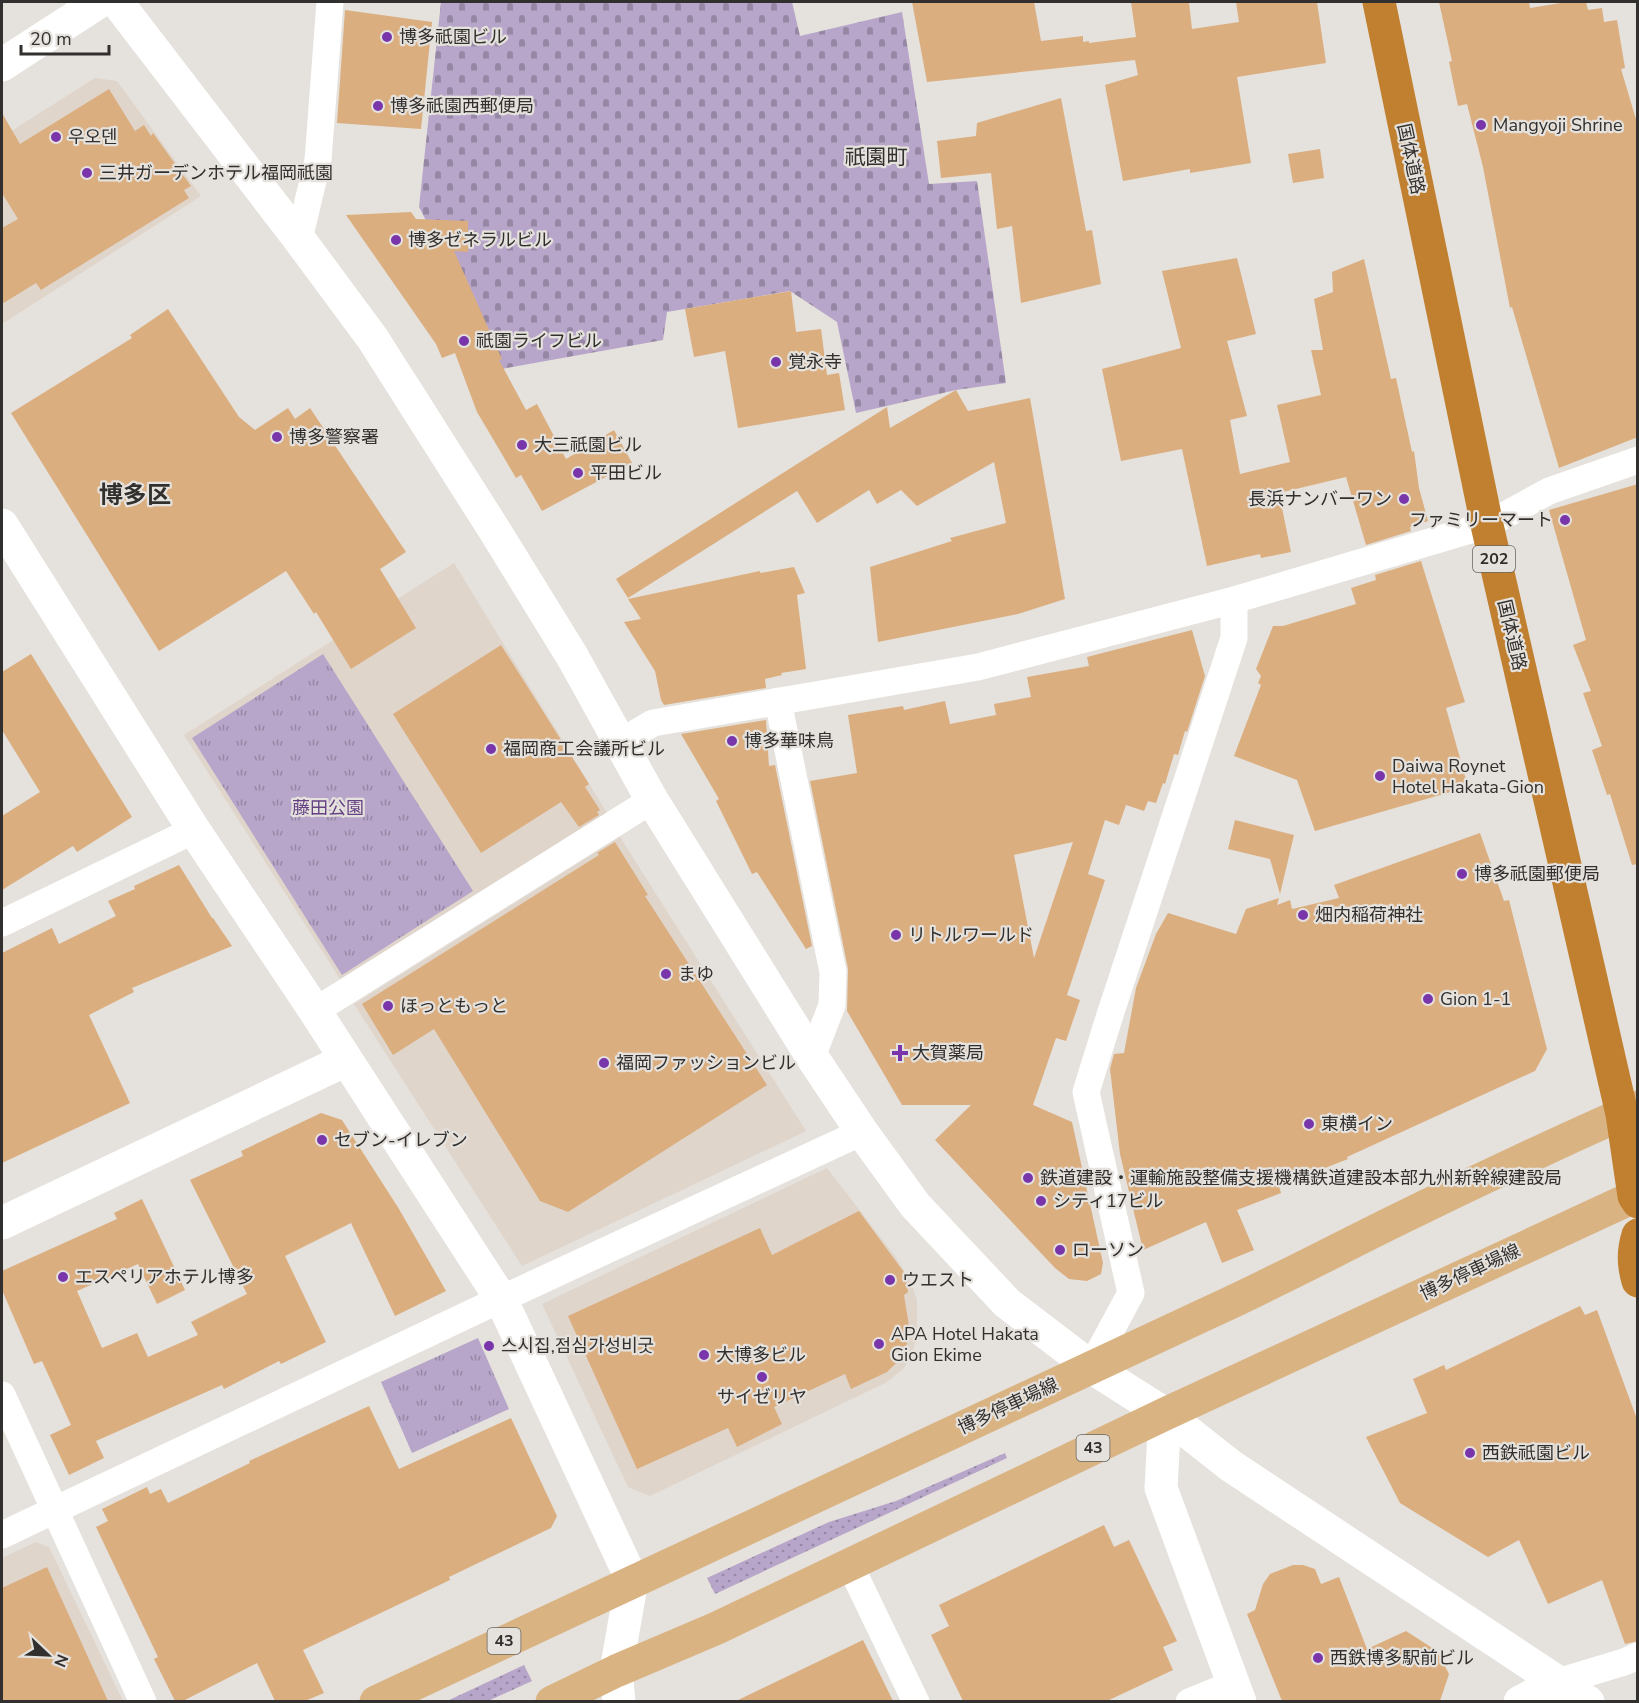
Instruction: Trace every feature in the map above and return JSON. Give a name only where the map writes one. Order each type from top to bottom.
[{"type":"highway","name":"国体道路","points":[[1379,2],[1486,525],[1630,1111],[1636,1198]]},
{"type":"highway","points":[[1638,1235],[1634,1249],[1634,1267],[1638,1281]]},
{"type":"main road","name":"博多停車場線","points":[[376,1701],[1212,1312],[1402,1218],[1630,1111]]},
{"type":"main road","name":"博多停車場線","points":[[552,1701],[618,1686],[717,1628],[849,1563],[1165,1414],[1636,1198]]},
{"type":"street","points":[[2,65],[99,2]]},
{"type":"street","points":[[117,2],[373,339],[572,656],[652,800],[812,1057],[862,1132],[915,1205],[1007,1303],[1091,1367],[1165,1414],[1231,1466],[1588,1701]]},
{"type":"street","points":[[299,239],[318,160],[330,2]]},
{"type":"street","points":[[619,743],[653,723],[978,667],[1234,600],[1486,525],[1549,491],[1638,460]]},
{"type":"street","points":[[2,525],[194,830],[315,1011],[501,1299],[632,1580],[618,1686]]},
{"type":"street","points":[[1091,1367],[1131,1293],[1086,1092],[1234,638],[1234,600]]},
{"type":"street","points":[[778,702],[833,972],[832,1005],[812,1057]]},
{"type":"street","points":[[315,1011],[652,800]]},
{"type":"street","points":[[2,923],[194,830]]},
{"type":"street","points":[[2,1223],[346,1060]]},
{"type":"street","points":[[2,1535],[501,1299],[862,1132]]},
{"type":"street","points":[[2,1395],[143,1701]]},
{"type":"street","points":[[1165,1414],[1161,1488],[1236,1693],[1189,1701]]},
{"type":"street","points":[[849,1563],[916,1701]]},
{"type":"street","points":[[1520,1701],[1558,1682],[1638,1656]]},
{"type":"shaded area","name":"三井ガーデンホテル福岡祇園","points":[[95,78],[117,81],[201,196],[2,324],[2,137]]},
{"type":"shaded area","points":[[454,563],[607,813],[340,979],[184,735]]},
{"type":"shaded area","points":[[620,837],[806,1131],[522,1266],[354,1004]]},
{"type":"shaded area","points":[[827,1168],[895,1256],[910,1280],[917,1300],[917,1337],[912,1354],[904,1368],[887,1382],[650,1496],[628,1487],[542,1304]]},
{"type":"shaded area","points":[[36,1542],[49,1547],[123,1701],[2,1701],[2,1558]]},
{"type":"green space","points":[[441,2],[792,2],[800,36],[902,12],[929,184],[977,181],[1006,383],[956,390],[856,413],[837,322],[790,291],[667,312],[663,340],[501,369],[419,207]]},
{"type":"green space","name":"藤田公園","points":[[323,654],[473,891],[342,975],[192,738]]},
{"type":"green space","points":[[478,1338],[509,1409],[412,1453],[381,1382]]},
{"type":"green space","points":[[1005,1453],[1007,1458],[715,1594],[707,1578],[829,1522],[896,1501]]},
{"type":"green space","points":[[524,1665],[532,1681],[488,1701],[447,1701]]},
{"type":"building","points":[[912,2],[1034,2],[1041,41],[1083,36],[1083,42],[1089,41],[1089,43],[1136,37],[1131,2],[1189,2],[1192,29],[1239,22],[1236,2],[1317,2],[1326,63],[1237,77],[1251,163],[1190,173],[1190,169],[1123,181],[1105,85],[1138,75],[1135,60],[927,82]]},
{"type":"building","points":[[1439,2],[1529,2],[1530,8],[1567,2],[1586,2],[1588,10],[1602,8],[1604,22],[1617,20],[1625,68],[1621,69],[1638,126],[1638,437],[1559,468],[1512,307],[1510,308],[1483,167],[1467,104],[1458,106],[1449,62],[1452,61]]},
{"type":"building","points":[[345,10],[432,22],[421,129],[337,123]]},
{"type":"building","name":"三井ガーデンホテル福岡祇園","points":[[109,89],[135,131],[144,125],[151,136],[153,133],[191,186],[184,190],[189,198],[41,290],[36,283],[2,304],[2,228],[18,219],[2,193],[2,113],[20,144]]},
{"type":"building","points":[[1061,98],[1086,231],[1092,230],[1101,284],[1021,303],[1012,226],[997,229],[991,173],[941,178],[937,141],[976,136],[977,123]]},
{"type":"building","points":[[1320,149],[1324,178],[1293,183],[1288,154]]},
{"type":"building","points":[[411,212],[416,219],[468,221],[468,252],[454,251],[502,359],[499,360],[526,410],[537,404],[566,459],[614,430],[632,463],[542,511],[521,475],[516,478],[477,412],[455,353],[442,358],[436,344],[346,215]]},
{"type":"building","points":[[1237,258],[1256,334],[1227,341],[1247,416],[1230,420],[1240,474],[1290,462],[1277,405],[1321,395],[1311,350],[1323,350],[1314,299],[1333,292],[1332,272],[1364,259],[1391,379],[1396,378],[1412,452],[1414,451],[1419,488],[1428,521],[1410,527],[1411,531],[1366,545],[1346,477],[1279,493],[1291,552],[1261,558],[1260,554],[1207,566],[1182,449],[1121,461],[1102,369],[1181,348],[1162,271]]},
{"type":"building","name":"覚永寺","points":[[791,291],[796,332],[821,329],[827,375],[839,373],[845,410],[738,428],[725,351],[694,357],[685,309]]},
{"type":"building","points":[[168,309],[239,417],[255,430],[288,408],[295,419],[310,408],[406,552],[380,569],[416,628],[351,669],[316,612],[314,614],[286,571],[159,651],[11,413],[132,338],[130,335]]},
{"type":"building","points":[[956,390],[968,411],[1030,398],[1065,599],[1018,614],[878,642],[870,567],[952,541],[950,538],[1006,523],[994,462],[917,506],[901,490],[877,504],[869,490],[817,523],[797,491],[628,598],[616,579],[887,407],[890,428]]},
{"type":"building","points":[[1638,484],[1638,864],[1632,865],[1610,794],[1607,795],[1592,750],[1602,746],[1583,693],[1591,691],[1573,645],[1586,640],[1549,510]]},
{"type":"building","points":[[1421,561],[1465,702],[1446,708],[1468,787],[1315,831],[1297,780],[1234,756],[1261,685],[1258,683],[1261,676],[1256,669],[1273,626],[1283,626],[1356,604],[1351,588],[1376,580],[1375,575]]},
{"type":"building","points":[[794,567],[805,593],[797,595],[806,669],[781,673],[782,675],[765,679],[766,688],[664,705],[655,671],[624,622],[641,619],[628,599],[760,571],[760,573]]},
{"type":"building","points":[[1192,630],[1205,676],[1187,732],[1185,731],[1178,755],[1174,754],[1165,784],[1163,783],[1156,803],[1148,801],[1144,811],[1126,805],[1119,825],[1105,820],[1088,874],[1105,880],[1067,995],[1080,1000],[1066,1041],[1056,1038],[1033,1105],[1072,1122],[1103,1263],[1101,1274],[1087,1281],[1069,1279],[1055,1268],[935,1140],[971,1105],[902,1105],[847,1011],[848,969],[810,781],[857,773],[848,715],[903,706],[904,710],[945,701],[950,724],[996,715],[994,704],[1031,697],[1027,677],[1089,666],[1087,657]],"holes":[[[1073,842],[1034,958],[1014,855]]]},
{"type":"building","name":"福岡商工会議所ビル","points":[[501,645],[589,784],[585,787],[600,810],[597,812],[599,815],[579,827],[561,802],[481,853],[393,714]]},
{"type":"building","points":[[31,654],[132,817],[77,852],[73,846],[2,890],[2,816],[40,792],[2,730],[2,672]]},
{"type":"building","points":[[766,720],[769,766],[775,765],[812,946],[806,949],[757,872],[752,874],[716,801],[719,799],[681,734]]},
{"type":"building","points":[[1235,820],[1294,835],[1280,894],[1270,859],[1228,849]]},
{"type":"building","points":[[1480,833],[1504,901],[1509,900],[1547,1049],[1535,1071],[1347,1157],[1348,1159],[1279,1186],[1281,1193],[1237,1210],[1254,1250],[1222,1263],[1206,1222],[1143,1250],[1120,1154],[1110,1069],[1114,1054],[1124,1053],[1136,988],[1156,934],[1168,913],[1236,934],[1246,909],[1279,898],[1277,905],[1290,900],[1292,909],[1339,898],[1334,885]]},
{"type":"building","name":"福岡ファッションビル","points":[[615,842],[648,895],[645,896],[767,1085],[568,1212],[540,1201],[434,1029],[393,1055],[362,1004],[599,855],[597,853]]},
{"type":"building","points":[[179,865],[232,946],[132,988],[134,992],[89,1015],[130,1103],[2,1163],[2,953],[52,928],[59,944],[116,916],[108,901]]},
{"type":"building","points":[[321,1113],[342,1120],[399,1209],[446,1291],[395,1316],[351,1223],[285,1256],[326,1342],[281,1364],[279,1361],[224,1389],[222,1385],[96,1441],[104,1458],[69,1475],[50,1435],[71,1425],[42,1361],[34,1364],[2,1290],[2,1271],[117,1219],[114,1213],[142,1199],[185,1290],[157,1304],[138,1264],[77,1291],[102,1348],[137,1333],[148,1357],[198,1335],[191,1322],[247,1294],[190,1180],[243,1156],[241,1151]]},
{"type":"building","name":"大博多ビル","points":[[859,1211],[906,1275],[908,1292],[904,1295],[909,1326],[907,1344],[898,1361],[887,1372],[851,1389],[845,1374],[774,1407],[782,1424],[737,1447],[728,1428],[637,1469],[568,1316],[760,1228],[772,1255]]},
{"type":"building","points":[[1580,1306],[1585,1315],[1597,1310],[1638,1422],[1638,1641],[1625,1644],[1602,1580],[1548,1604],[1519,1540],[1488,1557],[1400,1503],[1366,1437],[1427,1413],[1413,1379],[1444,1365],[1446,1370]]},
{"type":"building","points":[[369,1406],[399,1469],[511,1418],[557,1516],[551,1528],[449,1577],[450,1580],[303,1650],[324,1693],[305,1701],[275,1701],[257,1663],[183,1701],[175,1701],[154,1659],[158,1657],[96,1527],[108,1521],[102,1509],[147,1487],[150,1494],[161,1489],[168,1503],[250,1463],[249,1461]]},
{"type":"building","points":[[1104,1525],[1114,1547],[1129,1540],[1177,1641],[1163,1647],[1173,1670],[1107,1701],[963,1701],[931,1635],[949,1626],[939,1605]]},
{"type":"building","name":"西鉄博多駅前ビル","points":[[1293,1565],[1315,1569],[1321,1584],[1339,1577],[1367,1649],[1406,1631],[1437,1651],[1449,1674],[1440,1701],[1282,1701],[1247,1614],[1255,1610],[1263,1584],[1270,1574]]},
{"type":"building","points":[[47,1567],[108,1701],[2,1701],[2,1588]]},
{"type":"building","points":[[863,1640],[893,1701],[736,1701]]},
{"type":"place","name":"博多祇園ビル","points":[[387,37]]},
{"type":"place","name":"博多祇園西郵便局","points":[[378,106]]},
{"type":"place","name":"Mangyoji Shrine","points":[[1481,125]]},
{"type":"place","name":"우오덴","points":[[56,137]]},
{"type":"place","name":"三井ガーデンホテル福岡祇園","points":[[87,173]]},
{"type":"place","name":"博多ゼネラルビル","points":[[396,240]]},
{"type":"place","name":"祇園ライフビル","points":[[464,341]]},
{"type":"place","name":"覚永寺","points":[[776,362]]},
{"type":"place","name":"博多警察署","points":[[277,437]]},
{"type":"place","name":"大三祇園ビル","points":[[522,445]]},
{"type":"place","name":"平田ビル","points":[[578,473]]},
{"type":"place","name":"長浜ナンバーワン","points":[[1404,499]]},
{"type":"place","name":"ファミリーマート","points":[[1565,520]]},
{"type":"place","name":"博多華味鳥","points":[[732,741]]},
{"type":"place","name":"福岡商工会議所ビル","points":[[491,749]]},
{"type":"place","name":"Daiwa Roynet Hotel Hakata-Gion","points":[[1380,776]]},
{"type":"place","name":"博多祇園郵便局","points":[[1462,874]]},
{"type":"place","name":"畑内稲荷神社","points":[[1303,915]]},
{"type":"place","name":"リトルワールド","points":[[896,935]]},
{"type":"place","name":"まゆ","points":[[666,974]]},
{"type":"place","name":"Gion 1-1","points":[[1428,999]]},
{"type":"place","name":"ほっともっと","points":[[388,1006]]},
{"type":"place","name":"大賀薬局","points":[[900,1053]]},
{"type":"place","name":"福岡ファッションビル","points":[[604,1063]]},
{"type":"place","name":"東横イン","points":[[1309,1124]]},
{"type":"place","name":"セブン-イレブン","points":[[322,1140]]},
{"type":"place","name":"鉄道建設・運輸施設整備支援機構鉄道建設本部九州新幹線建設局","points":[[1028,1178]]},
{"type":"place","name":"シティ17ビル","points":[[1041,1201]]},
{"type":"place","name":"ローソン","points":[[1060,1250]]},
{"type":"place","name":"エスペリアホテル博多","points":[[63,1277]]},
{"type":"place","name":"ウエスト","points":[[890,1280]]},
{"type":"place","name":"APA Hotel Hakata Gion Ekime","points":[[879,1344]]},
{"type":"place","name":"스시집,점심가성비굿","points":[[489,1346]]},
{"type":"place","name":"大博多ビル","points":[[704,1355]]},
{"type":"place","name":"サイゼリヤ","points":[[762,1377]]},
{"type":"place","name":"西鉄祇園ビル","points":[[1470,1453]]},
{"type":"place","name":"西鉄博多駅前ビル","points":[[1318,1658]]},
{"type":"district","name":"祇園町","points":[[876,157]]},
{"type":"district","name":"博多区","points":[[135,495]]}]
